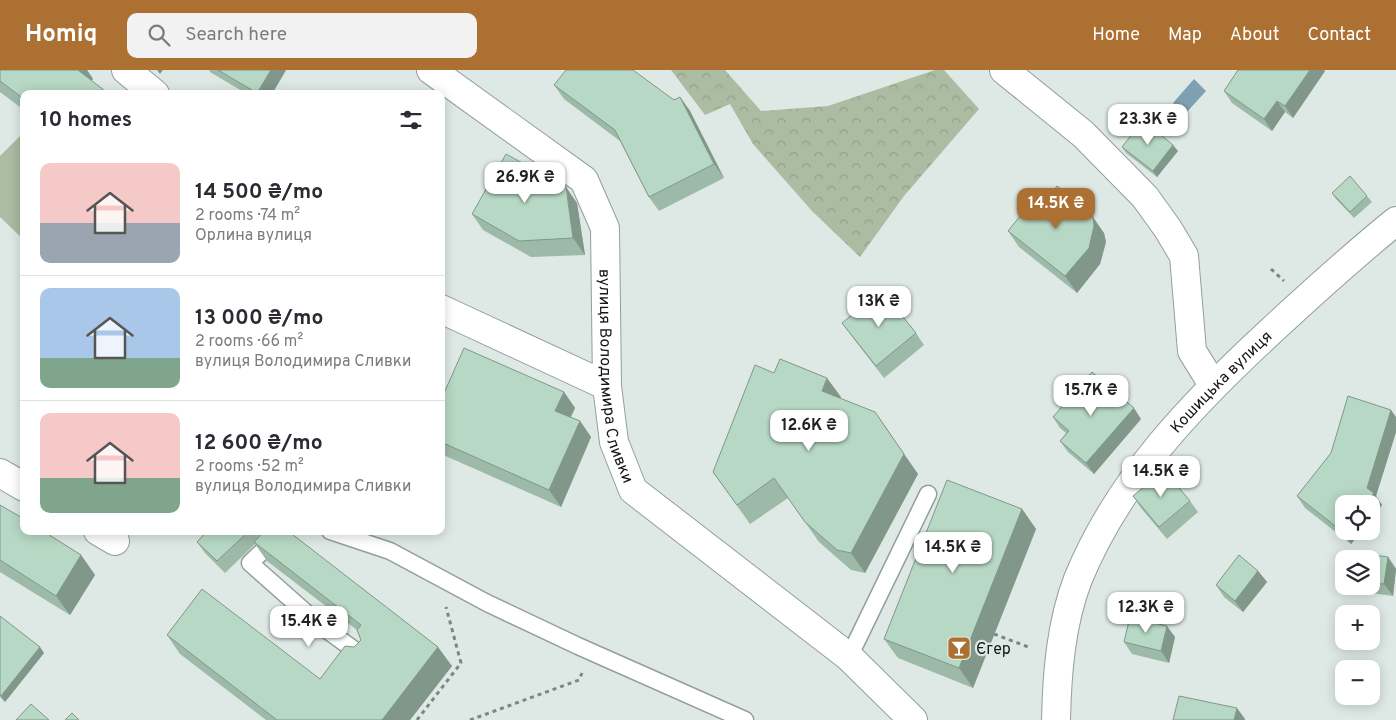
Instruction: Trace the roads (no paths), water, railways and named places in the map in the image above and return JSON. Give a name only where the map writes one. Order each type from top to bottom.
[{"type":"street","points":[[126,70],[150,90]]},
{"type":"street","name":"вулиця Володимира Сливки","points":[[431,70],[584,180],[605,228],[607,386],[614,442],[633,490],[849,658],[913,720]]},
{"type":"street","points":[[1004,70],[1083,134],[1145,197],[1168,229],[1184,256],[1192,351],[1213,385]]},
{"type":"street","name":"Кошицька вулиця","points":[[1056,720],[1064,624],[1078,580],[1101,530],[1148,458],[1180,419],[1213,385],[1396,221]]},
{"type":"street","points":[[445,311],[607,386]]},
{"type":"street","points":[[0,473],[20,485]]},
{"type":"lane","points":[[849,658],[928,494]]},
{"type":"lane","points":[[280,535],[250,564],[320,626],[364,658]]},
{"type":"lane","points":[[342,535],[390,551],[487,603],[744,720]]},
{"type":"water","points":[[1194,79],[1206,91],[1186,113],[1173,103]]},
{"type":"place","name":"Єгер","points":[[959,648]]}]
